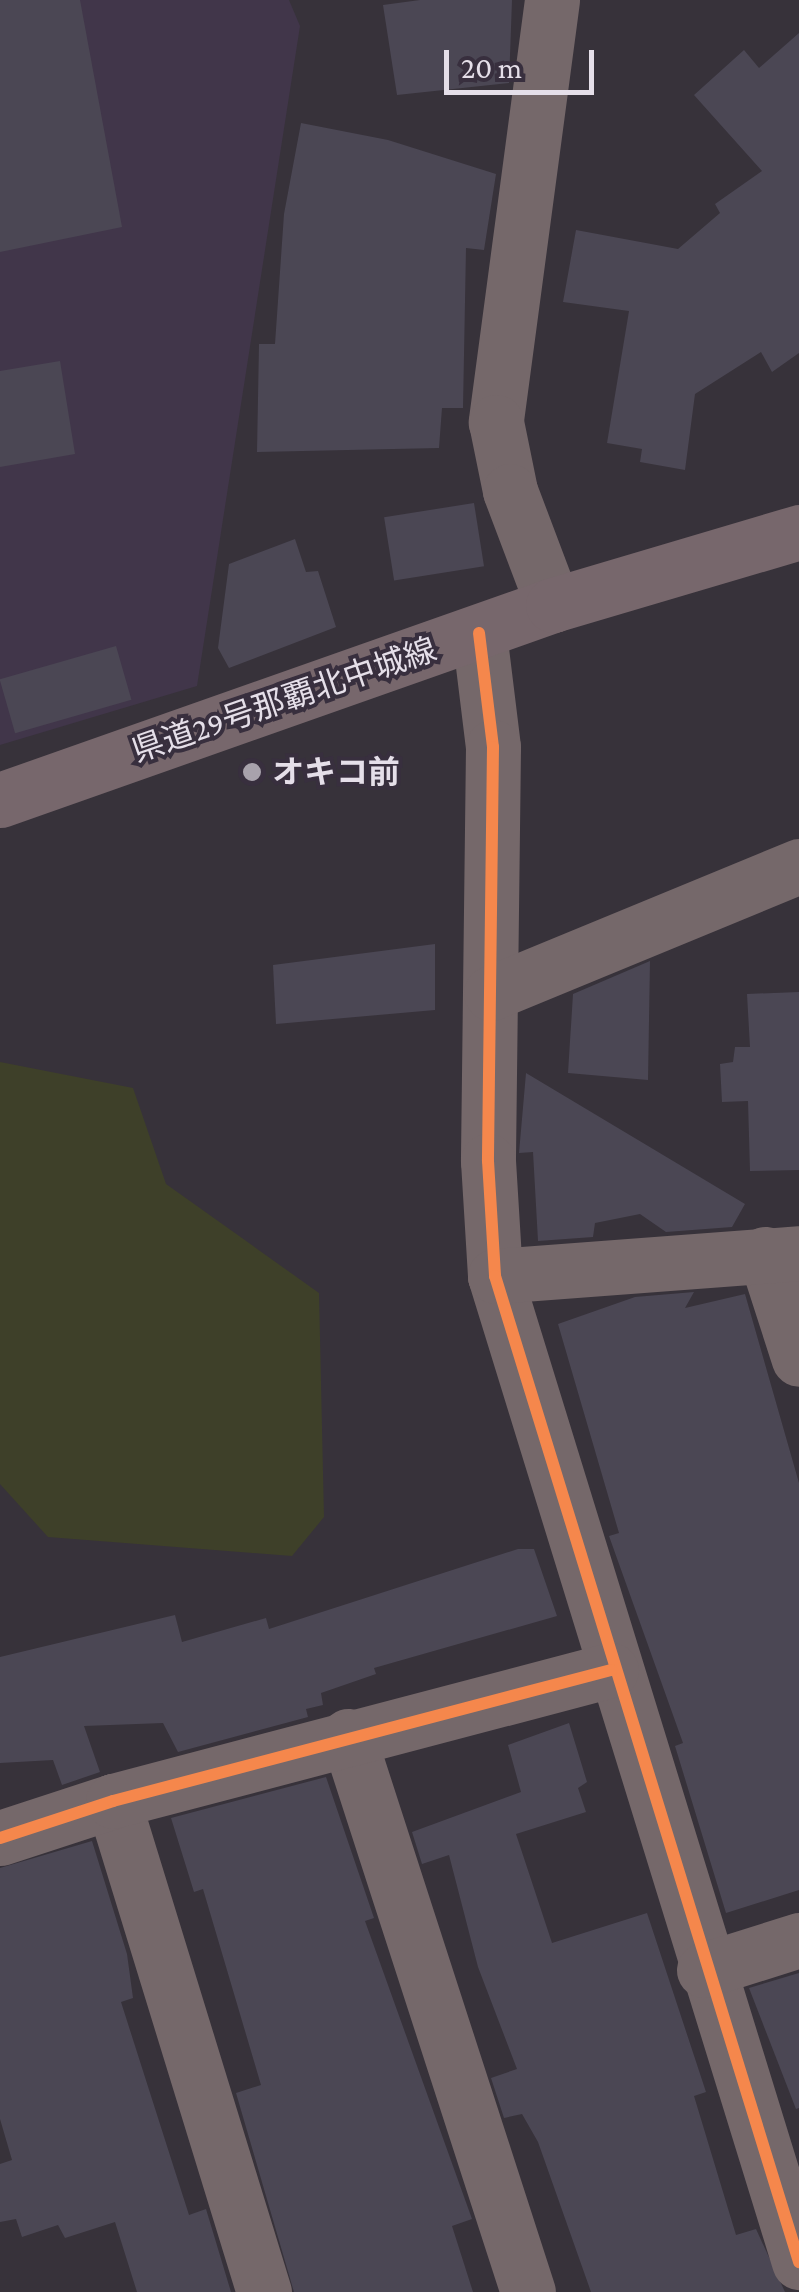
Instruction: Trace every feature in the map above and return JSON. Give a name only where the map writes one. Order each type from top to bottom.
[{"type":"main road","name":"県道29号那覇北中城線","points":[[0,800],[553,605],[799,532]]},
{"type":"street","points":[[552,0],[496,422],[510,491],[553,605]]},
{"type":"street","points":[[479,633],[493,746],[495,1276],[611,1670],[799,2262]]},
{"type":"street","points":[[491,992],[799,866]]},
{"type":"street","points":[[495,1276],[782,1254],[799,1359]]},
{"type":"street","points":[[0,1838],[113,1800],[611,1670]]},
{"type":"street","points":[[348,1736],[528,2292]]},
{"type":"street","points":[[113,1800],[264,2292]]},
{"type":"street","points":[[704,1970],[799,1940]]},
{"type":"shaded area","points":[[0,0],[289,0],[300,26],[197,686],[0,745]]},
{"type":"green space","points":[[0,1062],[133,1088],[166,1184],[319,1293],[324,1517],[292,1556],[48,1537],[0,1484]]},
{"type":"building","points":[[0,0],[80,0],[122,227],[0,252]]},
{"type":"building","points":[[420,0],[512,0],[509,83],[397,95],[383,5]]},
{"type":"building","points":[[799,33],[799,353],[772,372],[761,352],[695,394],[685,470],[640,462],[642,449],[607,443],[629,311],[563,302],[576,230],[678,249],[720,213],[715,204],[762,171],[694,95],[744,50],[759,68]]},
{"type":"building","points":[[301,123],[388,140],[496,174],[484,250],[466,248],[463,408],[442,408],[439,448],[257,452],[259,344],[275,344],[284,214]]},
{"type":"building","points":[[60,361],[75,454],[0,467],[0,371]]},
{"type":"building","points":[[474,503],[484,566],[394,580],[384,517]]},
{"type":"building","points":[[295,539],[306,572],[318,571],[336,627],[229,668],[218,648],[229,564]]},
{"type":"building","points":[[116,646],[131,700],[15,733],[0,679]]},
{"type":"building","points":[[435,944],[435,1010],[276,1024],[273,965]]},
{"type":"building","points":[[650,961],[648,1080],[568,1073],[573,994]]},
{"type":"building","points":[[799,992],[799,1170],[750,1171],[748,1101],[722,1102],[720,1064],[733,1062],[735,1047],[750,1047],[747,994]]},
{"type":"building","points":[[526,1073],[745,1204],[732,1227],[666,1232],[640,1214],[595,1223],[593,1237],[538,1241],[533,1152],[519,1153]]},
{"type":"building","points":[[694,1292],[685,1308],[745,1294],[799,1483],[799,1890],[726,1913],[675,1746],[683,1743],[609,1536],[619,1533],[558,1324],[635,1297]]},
{"type":"building","points":[[518,1549],[534,1549],[557,1616],[374,1668],[376,1674],[321,1693],[323,1705],[306,1709],[308,1717],[178,1752],[163,1723],[84,1726],[100,1772],[62,1785],[53,1760],[0,1763],[0,1657],[175,1615],[182,1642],[266,1618],[269,1629]]},
{"type":"building","points":[[569,1723],[587,1782],[578,1788],[586,1812],[516,1834],[552,1943],[647,1913],[706,2092],[694,2096],[736,2235],[756,2229],[785,2292],[591,2292],[538,2142],[522,2114],[504,2118],[491,2078],[517,2069],[478,1967],[449,1855],[422,1864],[412,1832],[521,1792],[508,1745]]},
{"type":"building","points":[[326,1777],[374,1918],[365,1921],[472,2219],[452,2226],[473,2292],[294,2292],[236,2093],[261,2085],[203,1889],[194,1892],[171,1818]]},
{"type":"building","points":[[92,1841],[127,1954],[133,1998],[121,2002],[189,2215],[206,2209],[231,2292],[137,2292],[115,2222],[65,2238],[58,2225],[22,2237],[16,2219],[0,2222],[0,2164],[12,2160],[0,2119],[0,1868]]},
{"type":"building","points":[[799,1973],[799,2108],[796,2109],[749,1988]]},
{"type":"cycle path","points":[[479,633],[493,747],[488,1161],[495,1276],[799,2262]]},
{"type":"cycle path","points":[[0,1838],[113,1801],[611,1670]]},
{"type":"place","name":"オキコ前","points":[[252,772]]}]
